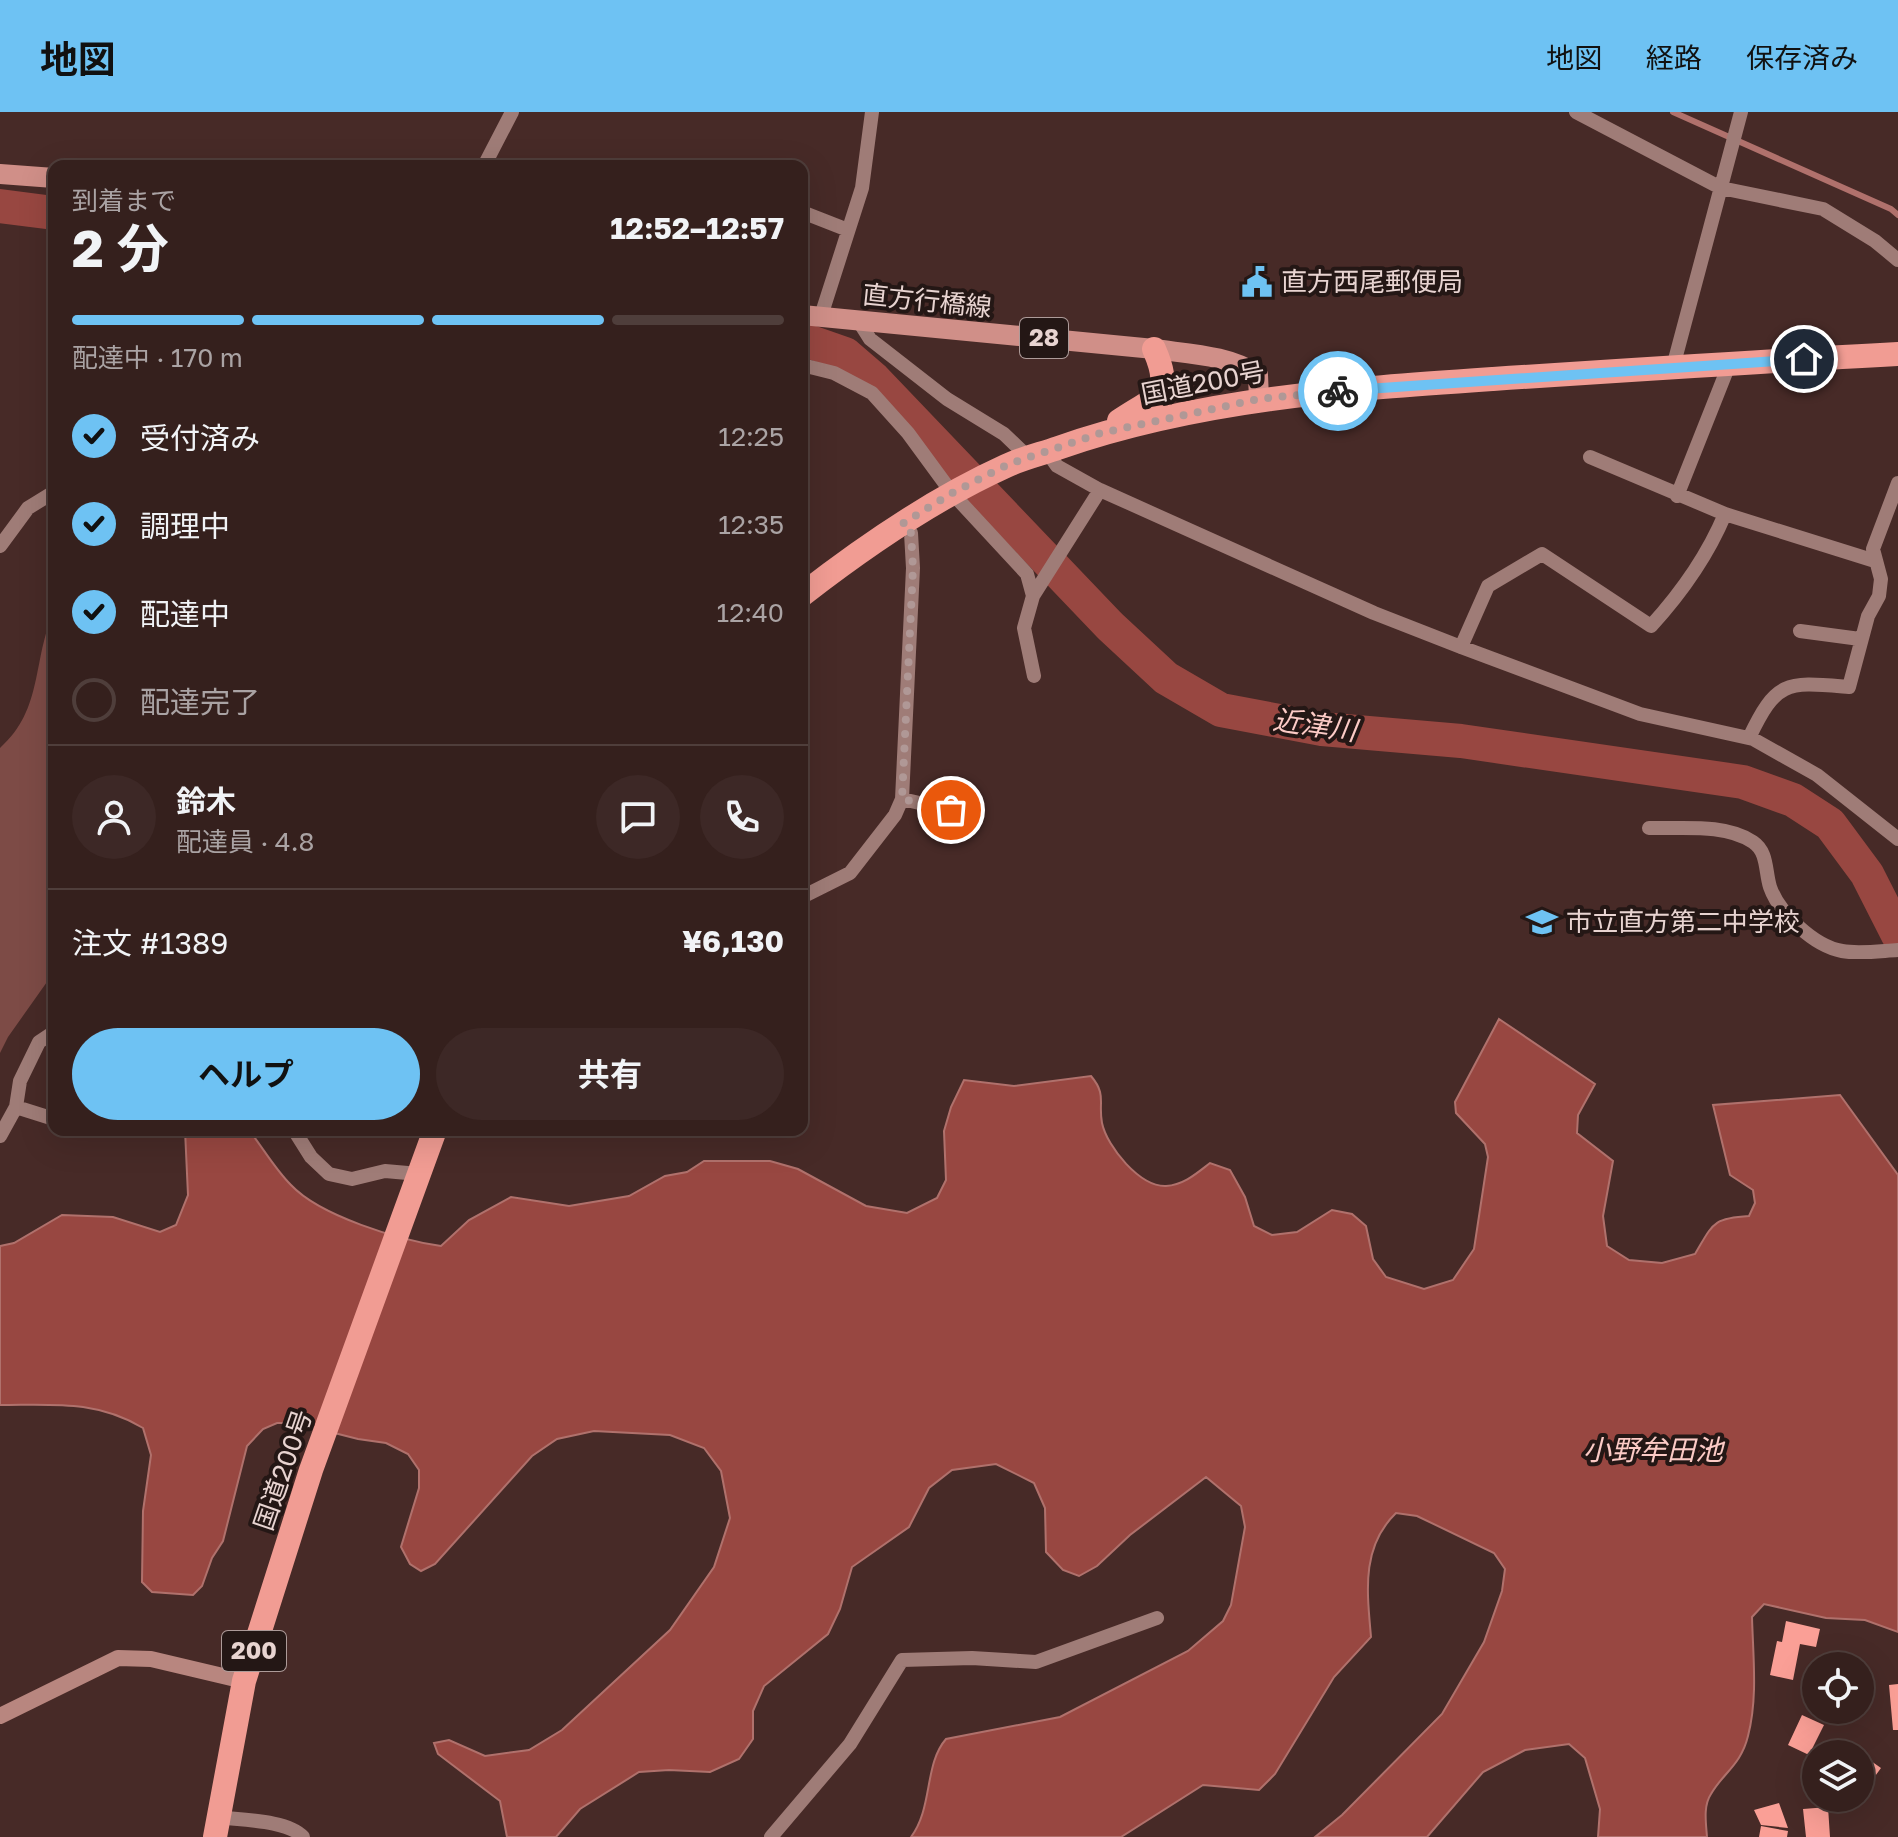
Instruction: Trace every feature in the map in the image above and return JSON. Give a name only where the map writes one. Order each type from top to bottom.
[{"type":"highway","points":[[1101,433],[1154,400],[1162,387],[1163,370],[1154,349]]},
{"type":"highway","name":"国道200号","points":[[808,590],[855,554],[952,493],[1028,458],[1101,433],[1259,399],[1392,386],[1898,354]]},
{"type":"highway","name":"国道200号","points":[[217,1827],[244,1681],[311,1470],[433,1136]]},
{"type":"main road","points":[[0,174],[48,178]]},
{"type":"main road","name":"直方行橋線","points":[[812,316],[1154,349],[1245,365],[1258,375],[1259,399]]},
{"type":"street","points":[[487,160],[512,112]]},
{"type":"street","points":[[812,316],[862,188],[872,112]]},
{"type":"street","points":[[1576,112],[1721,188],[1823,209],[1875,241],[1898,260]]},
{"type":"street","points":[[1673,367],[1741,112]]},
{"type":"street","points":[[808,214],[848,230]]},
{"type":"street","points":[[858,320],[870,339],[947,399],[1004,434],[1028,458],[1057,466],[1100,490],[1374,613],[1461,647],[1640,714],[1749,738],[1817,775],[1898,839]]},
{"type":"street","points":[[1677,496],[1729,365]]},
{"type":"street","points":[[808,366],[834,373],[872,393],[908,433],[952,493],[1027,574],[1033,596]]},
{"type":"street","points":[[1590,457],[1725,514],[1875,561]]},
{"type":"street","points":[[1749,738],[1772,696],[1783,689],[1801,683],[1849,687],[1860,639],[1879,596],[1881,579],[1873,549],[1898,483]]},
{"type":"street","points":[[1034,676],[1024,628],[1033,596],[1100,490]]},
{"type":"street","points":[[0,546],[28,508],[48,496]]},
{"type":"street","points":[[1461,647],[1488,586],[1542,554],[1651,626],[1681,593],[1713,544],[1725,514]]},
{"type":"street","points":[[808,894],[850,873],[895,815],[902,799],[913,568],[911,533],[902,524]]},
{"type":"street","points":[[1800,631],[1860,639]]},
{"type":"street","points":[[902,799],[976,816]]},
{"type":"street","points":[[1649,828],[1721,830],[1755,843],[1764,855],[1770,889],[1792,922],[1818,942],[1842,951],[1898,950]]},
{"type":"street","points":[[0,1136],[16,1107],[20,1081],[39,1042],[48,1036]]},
{"type":"street","points":[[16,1107],[48,1117]]},
{"type":"street","points":[[298,1136],[311,1157],[329,1174],[352,1179],[385,1171],[416,1183]]},
{"type":"street","points":[[771,1837],[850,1744],[902,1660],[972,1658],[1036,1662],[1157,1618]]},
{"type":"street","points":[[0,1716],[118,1658],[151,1659],[244,1681]]},
{"type":"street","points":[[217,1827],[271,1823],[299,1832],[303,1837]]},
{"type":"shaded area","points":[[48,627],[48,980],[0,1053],[0,748],[14,733],[31,700]]},
{"type":"water","name":"小野牟田池","points":[[1499,1019],[1595,1084],[1578,1115],[1577,1133],[1613,1161],[1603,1216],[1607,1246],[1629,1260],[1662,1263],[1695,1254],[1715,1224],[1749,1216],[1755,1203],[1753,1190],[1730,1175],[1713,1105],[1840,1095],[1898,1175],[1898,1632],[1865,1620],[1826,1618],[1764,1604],[1752,1617],[1754,1692],[1748,1736],[1741,1754],[1708,1799],[1707,1837],[1598,1837],[1600,1809],[1585,1758],[1569,1744],[1525,1750],[1483,1772],[1427,1837],[1315,1837],[1342,1815],[1442,1714],[1484,1642],[1502,1591],[1505,1569],[1494,1553],[1417,1516],[1396,1513],[1377,1540],[1372,1555],[1368,1587],[1371,1637],[1334,1677],[1275,1774],[1259,1790],[1203,1785],[1121,1837],[911,1837],[923,1813],[934,1761],[946,1739],[1060,1717],[1188,1651],[1223,1621],[1231,1605],[1245,1527],[1241,1506],[1206,1477],[1130,1535],[1097,1566],[1079,1576],[1063,1570],[1046,1552],[1045,1508],[1034,1483],[996,1464],[952,1470],[929,1488],[909,1527],[852,1567],[840,1609],[828,1634],[764,1686],[753,1711],[753,1739],[739,1759],[710,1772],[639,1772],[580,1809],[556,1837],[507,1837],[500,1801],[438,1754],[434,1743],[449,1740],[485,1756],[529,1750],[562,1730],[670,1630],[714,1567],[730,1518],[721,1471],[704,1448],[670,1435],[594,1431],[557,1439],[532,1456],[435,1564],[421,1571],[410,1564],[401,1547],[419,1488],[419,1470],[408,1454],[386,1443],[295,1423],[277,1423],[263,1429],[247,1446],[223,1541],[212,1558],[202,1586],[193,1595],[152,1592],[142,1582],[143,1511],[151,1455],[143,1428],[91,1408],[0,1405],[0,1246],[14,1243],[62,1215],[113,1217],[160,1232],[176,1225],[188,1195],[185,1136],[253,1136],[285,1179],[321,1207],[361,1225],[441,1246],[469,1220],[511,1197],[569,1206],[629,1196],[665,1176],[687,1172],[704,1161],[770,1161],[798,1169],[866,1206],[907,1213],[937,1198],[946,1180],[944,1131],[964,1080],[1014,1086],[1091,1076],[1100,1094],[1102,1123],[1110,1143],[1126,1164],[1146,1180],[1156,1185],[1173,1185],[1190,1178],[1210,1163],[1230,1170],[1245,1197],[1254,1226],[1272,1235],[1297,1232],[1332,1210],[1352,1214],[1366,1226],[1373,1259],[1386,1277],[1424,1289],[1453,1280],[1474,1249],[1488,1157],[1485,1144],[1456,1113],[1455,1102]]},
{"type":"building","points":[[1786,1621],[1820,1629],[1816,1647],[1800,1644],[1793,1680],[1770,1675],[1777,1641],[1782,1642]]},
{"type":"building","points":[[1898,1684],[1898,1730],[1893,1730],[1889,1685]]},
{"type":"building","points":[[1802,1715],[1802,1724],[1824,1725],[1816,1740],[1802,1740],[1802,1752],[1788,1745]]},
{"type":"building","points":[[1874,1763],[1881,1768],[1874,1778]]},
{"type":"building","points":[[1779,1803],[1788,1828],[1761,1825],[1754,1810]]},
{"type":"building","points":[[1803,1812],[1828,1812],[1830,1837],[1806,1837]]},
{"type":"building","points":[[1761,1826],[1788,1831],[1787,1837],[1759,1837]]},
{"type":"waterway","points":[[1673,112],[1891,209],[1898,215]]},
{"type":"waterway","name":"近津川","points":[[0,206],[48,212]]},
{"type":"waterway","name":"近津川","points":[[808,341],[845,354],[874,379],[1110,626],[1166,678],[1221,710],[1322,729],[1461,741],[1743,782],[1793,800],[1830,824],[1867,874],[1898,935]]},
{"type":"way so far","points":[[951,810],[902,799],[913,568],[911,533],[902,524],[952,493],[1009,464],[1101,433],[1259,399],[1338,391]]},
{"type":"place","name":"直方西尾郵便局","points":[[1257,282]]},
{"type":"place","name":"市立直方第二中学校","points":[[1542,922]]},
{"type":"route","points":[[1338,391],[1804,359]]}]
